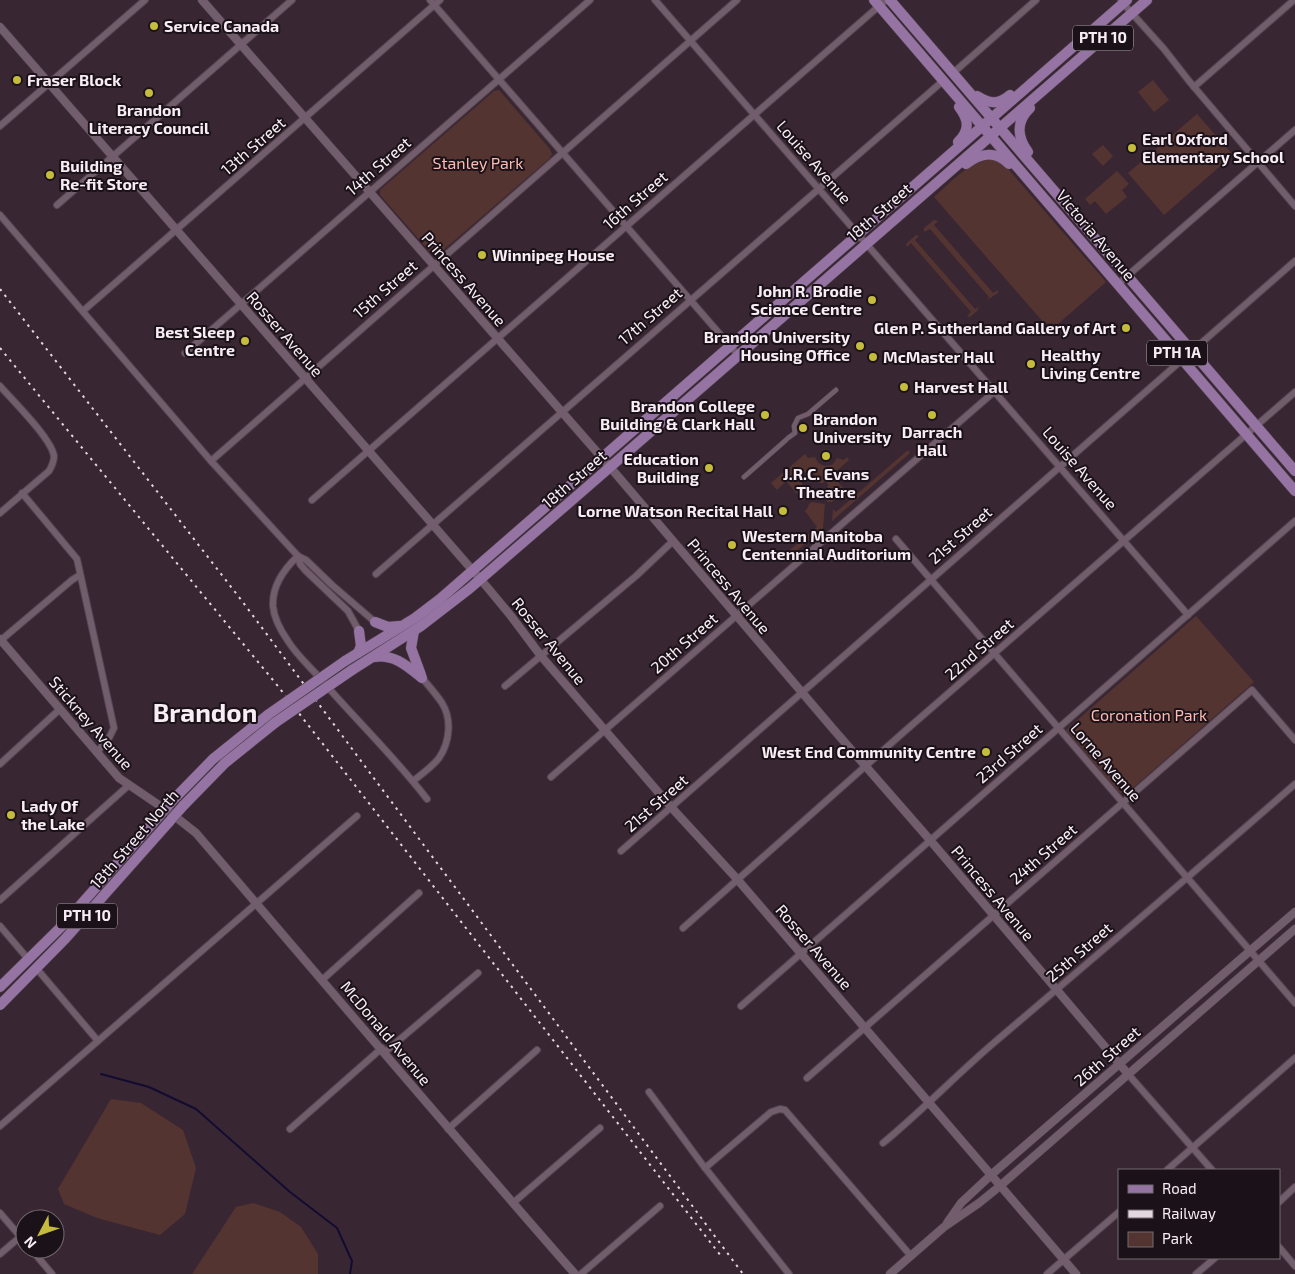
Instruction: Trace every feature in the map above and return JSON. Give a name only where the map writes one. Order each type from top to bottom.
[{"type":"main road","name":"Victoria Avenue","points":[[890,0],[1295,471]]},
{"type":"main road","name":"18th Street","points":[[276,722],[352,670],[414,631],[480,580],[1147,0]]},
{"type":"main road","name":"18th Street","points":[[269,714],[344,661],[428,608],[1051,67],[1124,1]]},
{"type":"main road","points":[[879,2],[932,67],[964,114],[968,128],[964,136],[940,157],[921,180]]},
{"type":"main road","points":[[962,84],[983,100],[996,103],[1008,97],[1034,76],[1051,67]]},
{"type":"main road","points":[[1059,76],[1052,88],[1023,117],[1020,122],[1019,135],[1024,146],[1058,188],[1069,207]]},
{"type":"main road","name":"Victoria Avenue","points":[[942,82],[983,126],[1295,491]]},
{"type":"main road","points":[[906,209],[926,197],[972,160],[984,154],[990,154],[1006,161],[1022,180],[1058,214]]},
{"type":"main road","points":[[374,622],[388,627],[402,626]]},
{"type":"main road","points":[[358,653],[361,642],[359,631]]},
{"type":"main road","points":[[414,631],[411,648],[422,678]]},
{"type":"main road","points":[[373,657],[386,656],[397,660],[422,678]]},
{"type":"main road","name":"18th Street North","points":[[0,987],[84,903],[174,799],[213,759],[269,714]]},
{"type":"main road","name":"18th Street North","points":[[0,1005],[37,969],[106,895],[170,818],[226,763],[276,722]]},
{"type":"street","points":[[0,126],[145,0]]},
{"type":"street","name":"Princess Avenue","points":[[202,0],[674,541],[994,914],[1119,1064],[1211,1169]]},
{"type":"street","points":[[57,206],[292,0]]},
{"type":"street","name":"13th Street","points":[[83,311],[305,118],[432,3],[440,0]]},
{"type":"street","name":"14th Street","points":[[185,353],[590,0]]},
{"type":"street","name":"Louise Avenue","points":[[655,0],[1188,615]]},
{"type":"street","name":"15th Street","points":[[211,461],[737,0]]},
{"type":"street","points":[[953,73],[1036,0]]},
{"type":"street","points":[[1194,87],[1294,0]]},
{"type":"street","points":[[1124,1],[1295,206]]},
{"type":"street","name":"16th Street","points":[[312,500],[754,115],[879,2]]},
{"type":"street","points":[[432,3],[738,355]]},
{"type":"street","name":"Rosser Avenue","points":[[0,27],[480,580],[511,616],[541,656],[671,807],[737,879],[1076,1274]]},
{"type":"street","name":"17th Street","points":[[376,574],[431,524],[942,82]]},
{"type":"street","points":[[1118,284],[1295,130]]},
{"type":"street","points":[[0,215],[211,461],[298,556],[306,560],[374,622]]},
{"type":"street","name":"21st Street","points":[[621,851],[1295,261]]},
{"type":"street","points":[[0,386],[48,441],[54,456],[53,463],[48,471],[0,513]]},
{"type":"street","points":[[744,477],[795,432],[794,426],[798,418],[808,414],[836,390]]},
{"type":"street","name":"20th Street","points":[[550,777],[995,392]]},
{"type":"street","name":"22nd Street","points":[[683,928],[1295,392]]},
{"type":"street","points":[[22,494],[77,559],[114,728],[98,752]]},
{"type":"street","name":"23rd Street","points":[[741,1006],[1295,521]]},
{"type":"street","name":"Lorne Avenue","points":[[896,538],[1295,1003]]},
{"type":"street","points":[[505,686],[674,541]]},
{"type":"street","points":[[298,556],[304,570],[348,611],[359,631]]},
{"type":"street","points":[[298,556],[284,571],[276,588],[273,606],[279,626],[288,642],[413,781],[427,800]]},
{"type":"street","points":[[0,640],[80,575]]},
{"type":"street","name":"Stickney Avenue","points":[[0,640],[119,778],[170,818]]},
{"type":"street","points":[[413,781],[439,758],[444,750],[448,732],[447,718],[442,703],[422,678]]},
{"type":"street","name":"24th Street","points":[[807,1078],[1252,690],[1295,740]]},
{"type":"street","points":[[0,764],[60,709]]},
{"type":"street","name":"25th Street","points":[[883,1143],[967,1066],[1295,784]]},
{"type":"street","points":[[0,900],[129,785]]},
{"type":"street","points":[[0,1126],[358,816]]},
{"type":"street","name":"McDonald Avenue","points":[[170,818],[196,833],[383,1050],[448,1129],[575,1274]]},
{"type":"street","points":[[322,980],[419,893]]},
{"type":"street","name":"26th Street","points":[[944,1227],[961,1203],[991,1176],[1295,912]]},
{"type":"street","points":[[0,926],[29,960]]},
{"type":"street","name":"26th Street","points":[[890,1274],[944,1227],[1000,1186],[1295,929]]},
{"type":"street","points":[[37,969],[98,1041]]},
{"type":"street","points":[[290,1128],[478,973]]},
{"type":"street","points":[[448,1129],[537,1050]]},
{"type":"street","points":[[1168,1169],[1295,1058]]},
{"type":"street","points":[[649,1092],[705,1168],[789,1274]]},
{"type":"street","points":[[705,1168],[770,1112],[785,1110],[911,1256]]},
{"type":"street","points":[[513,1203],[600,1128]]},
{"type":"street","points":[[1280,1201],[1295,1187]]},
{"type":"street","points":[[581,1274],[660,1206]]},
{"type":"street","points":[[0,1213],[15,1231]]},
{"type":"street","points":[[1047,1274],[1118,1213]]},
{"type":"street","points":[[0,1254],[15,1241]]},
{"type":"street","points":[[1280,1248],[1295,1266]]},
{"type":"street","points":[[39,1259],[52,1274]]},
{"type":"street","points":[[1196,1274],[1214,1259]]},
{"type":"green space","points":[[1153,80],[1169,100],[1154,112],[1138,92]]},
{"type":"green space","name":"Stanley Park","points":[[499,90],[550,149],[552,154],[550,158],[441,252],[431,253],[380,195],[380,190],[494,91]]},
{"type":"green space","points":[[1197,114],[1233,155],[1164,215],[1128,173]]},
{"type":"green space","points":[[1103,145],[1113,156],[1103,166],[1092,154]]},
{"type":"green space","points":[[992,159],[1001,163],[1010,171],[1106,282],[1058,324],[1044,323],[934,197],[967,169],[975,164]]},
{"type":"green space","points":[[1117,171],[1129,184],[1122,190],[1127,197],[1106,214],[1095,201],[1090,205],[1085,199]]},
{"type":"green space","points":[[934,220],[938,221],[934,225],[993,293],[998,290],[998,293],[987,300],[989,297],[930,229],[924,232],[924,228]]},
{"type":"green space","points":[[916,235],[919,236],[915,240],[975,309],[979,307],[970,317],[967,316],[971,312],[911,243],[907,247],[906,244]]},
{"type":"green space","points":[[908,450],[910,453],[832,521],[833,509],[836,512]]},
{"type":"green space","points":[[805,454],[808,458],[815,457],[818,462],[825,466],[833,464],[837,458],[844,460],[847,457],[849,460],[832,475],[845,490],[832,502],[827,502],[828,484],[825,481],[819,483],[811,471],[803,473],[800,478],[802,484],[809,492],[807,494],[809,496],[803,501],[800,493],[796,493],[786,481],[777,490],[771,483]]},
{"type":"green space","points":[[812,502],[825,504],[823,528],[786,560],[785,554],[817,527],[805,511]]},
{"type":"green space","name":"Coronation Park","points":[[1196,616],[1254,682],[1127,793],[1120,793],[1066,730]]},
{"type":"green space","points":[[111,1099],[141,1103],[183,1130],[196,1168],[185,1214],[160,1235],[97,1218],[64,1204],[58,1189]]},
{"type":"green space","points":[[253,1203],[280,1212],[301,1227],[318,1254],[318,1274],[192,1274],[236,1207]]},
{"type":"waterway","points":[[101,1074],[149,1087],[196,1109],[290,1192],[337,1228],[352,1261],[350,1274]]},
{"type":"railway","points":[[0,289],[242,601],[743,1274]]},
{"type":"railway","points":[[0,348],[277,685],[721,1256]]},
{"type":"place","name":"Service Canada","points":[[154,26]]},
{"type":"place","name":"Fraser Block","points":[[17,80]]},
{"type":"place","name":"Brandon Literacy Council","points":[[149,93]]},
{"type":"place","name":"Earl Oxford Elementary School","points":[[1132,148]]},
{"type":"place","name":"Building Re-fit Store","points":[[50,175]]},
{"type":"place","name":"Winnipeg House","points":[[482,255]]},
{"type":"place","name":"John R. Brodie Science Centre","points":[[872,300]]},
{"type":"place","name":"Glen P. Sutherland Gallery of Art","points":[[1126,328]]},
{"type":"place","name":"Best Sleep Centre","points":[[245,341]]},
{"type":"place","name":"Brandon University Housing Office","points":[[860,346]]},
{"type":"place","name":"McMaster Hall","points":[[873,357]]},
{"type":"place","name":"Healthy Living Centre","points":[[1031,364]]},
{"type":"place","name":"Harvest Hall","points":[[904,387]]},
{"type":"place","name":"Brandon College Building & Clark Hall","points":[[765,415]]},
{"type":"place","name":"Darrach Hall","points":[[932,415]]},
{"type":"place","name":"Brandon University","points":[[803,428]]},
{"type":"place","name":"J.R.C. Evans Theatre","points":[[826,456]]},
{"type":"place","name":"Education Building","points":[[709,468]]},
{"type":"place","name":"Lorne Watson Recital Hall","points":[[783,511]]},
{"type":"place","name":"Western Manitoba Centennial Auditorium","points":[[732,545]]},
{"type":"place","name":"West End Community Centre","points":[[986,752]]},
{"type":"place","name":"Lady Of the Lake","points":[[11,815]]},
{"type":"district","name":"Brandon","points":[[205,713]]}]
